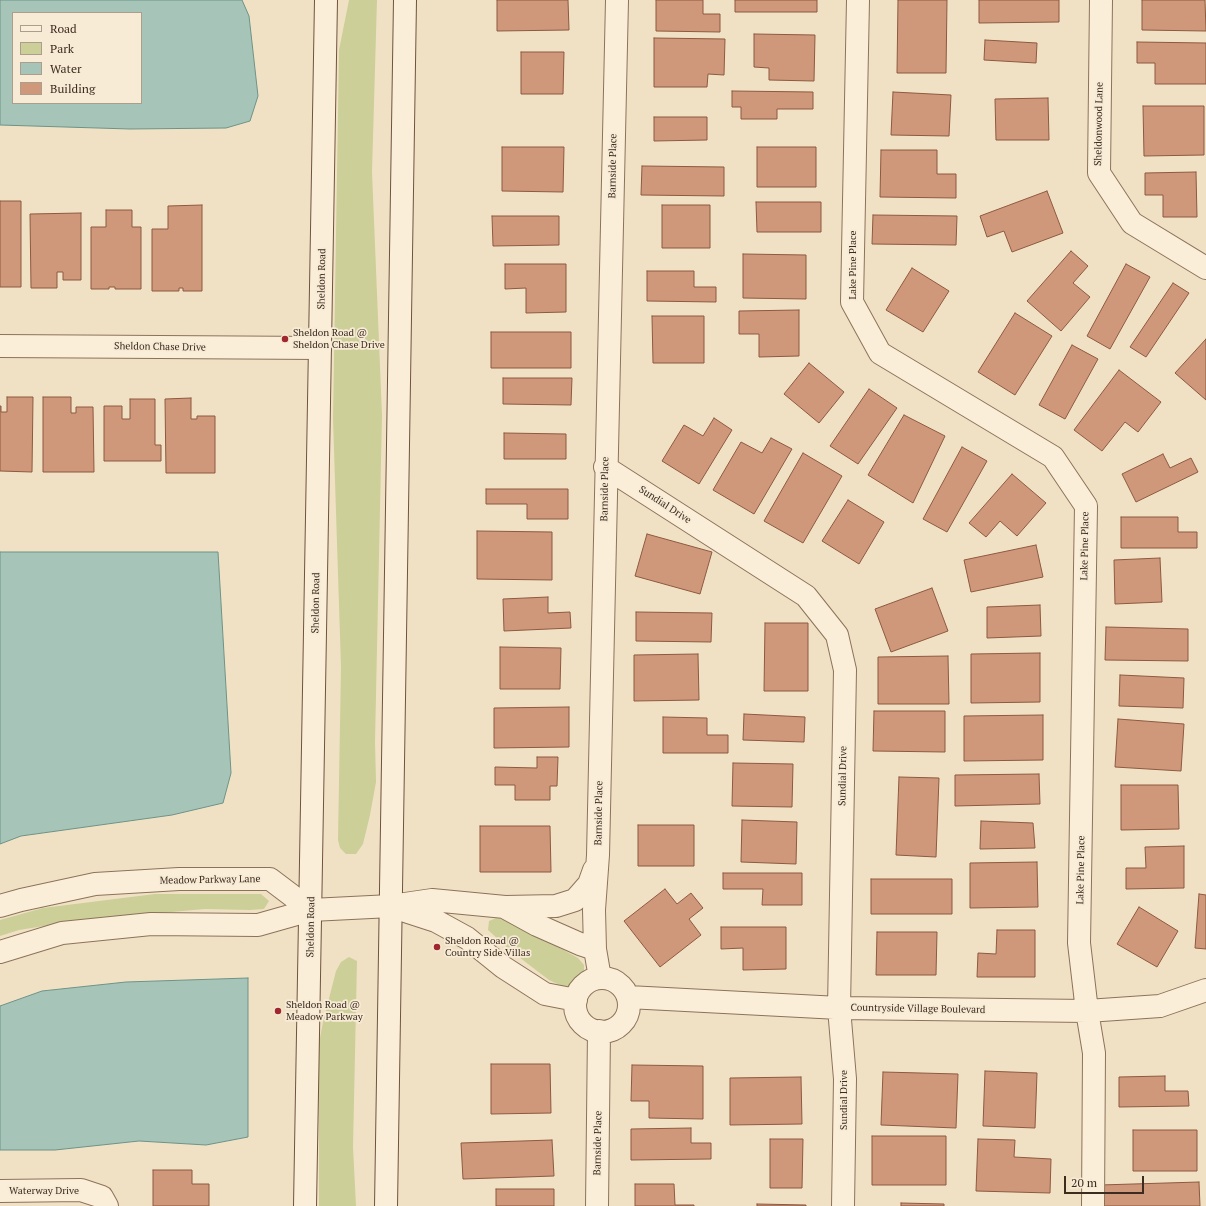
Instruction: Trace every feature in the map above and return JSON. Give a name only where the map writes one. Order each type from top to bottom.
[{"type":"street","name":"Sheldon Road","points":[[305,1206],[326,0]]},
{"type":"street","points":[[386,1206],[405,0]]},
{"type":"street","name":"Barnside Place","points":[[600,978],[595,949],[594,910],[598,855],[617,0]]},
{"type":"street","name":"Lake Pine Place","points":[[858,0],[852,302],[880,353],[1053,457],[1086,506],[1080,943],[1087,1011],[1094,1052],[1093,1206]]},
{"type":"street","name":"Sheldonwood Lane","points":[[1101,0],[1099,173],[1132,223],[1206,268]]},
{"type":"street","name":"Sheldon Chase Drive","points":[[0,346],[320,348]]},
{"type":"street","name":"Sundial Drive","points":[[606,467],[806,596],[837,635],[845,670],[839,1008],[845,1080],[843,1206]]},
{"type":"street","points":[[0,952],[62,933],[151,924],[258,925],[311,910],[391,906],[432,900],[505,907],[556,906],[575,900],[589,884],[598,855]]},
{"type":"street","name":"Meadow Parkway Lane","points":[[0,906],[95,884],[179,879],[270,879],[311,910]]},
{"type":"street","points":[[391,906],[436,920],[467,938],[503,967],[545,994],[576,1000]]},
{"type":"street","points":[[505,907],[537,925],[595,949]]},
{"type":"street","points":[[600,978],[609,979],[618,983],[624,989],[628,997],[629,1006],[627,1015],[623,1022],[612,1029],[599,1031],[591,1029],[581,1020],[576,1008],[576,1000],[579,992],[585,985],[592,980],[600,978]]},
{"type":"street","name":"Countryside Village Boulevard","points":[[628,997],[839,1008],[1087,1011],[1160,1006],[1206,990]]},
{"type":"street","name":"Barnside Place","points":[[597,1206],[599,1031]]},
{"type":"street","name":"Waterway Drive","points":[[0,1192],[81,1190],[102,1197],[107,1206]]},
{"type":"green space","points":[[349,0],[377,0],[372,172],[382,415],[375,742],[376,782],[363,844],[356,854],[346,854],[340,848],[338,840],[341,667],[333,419],[339,50]]},
{"type":"green space","points":[[155,894],[261,894],[269,901],[264,909],[205,909],[82,920],[19,930],[0,936],[0,920],[43,908]]},
{"type":"green space","points":[[496,918],[507,919],[578,958],[584,965],[584,974],[580,981],[572,986],[562,986],[549,980],[511,951],[488,930],[489,921]]},
{"type":"green space","points":[[349,957],[357,961],[353,1147],[356,1206],[319,1206],[319,1043],[336,971],[341,962]]},
{"type":"water","points":[[0,0],[242,0],[249,16],[258,96],[250,121],[226,128],[130,129],[0,125]]},
{"type":"water","points":[[0,552],[218,552],[231,773],[223,803],[172,815],[21,836],[0,844]]},
{"type":"water","points":[[248,978],[248,1137],[206,1145],[139,1141],[55,1150],[0,1150],[0,1006],[42,991],[126,982]]},
{"type":"building","points":[[497,0],[568,0],[569,30],[497,31]]},
{"type":"building","points":[[656,0],[703,0],[703,14],[720,14],[720,32],[656,31]]},
{"type":"building","points":[[735,0],[817,0],[817,12],[735,12]]},
{"type":"building","points":[[898,0],[947,0],[946,73],[897,73]]},
{"type":"building","points":[[979,0],[1059,0],[1059,22],[979,23]]},
{"type":"building","points":[[1142,0],[1205,0],[1206,31],[1142,30]]},
{"type":"building","points":[[754,34],[815,35],[814,81],[769,80],[769,68],[754,67]]},
{"type":"building","points":[[654,38],[725,39],[724,75],[708,74],[707,87],[654,87]]},
{"type":"building","points":[[985,40],[1037,43],[1036,63],[984,60]]},
{"type":"building","points":[[1137,42],[1206,43],[1206,84],[1155,84],[1155,63],[1137,63]]},
{"type":"building","points":[[521,52],[564,52],[563,94],[521,94]]},
{"type":"building","points":[[732,91],[813,92],[813,109],[777,109],[777,119],[741,119],[741,107],[732,107]]},
{"type":"building","points":[[893,92],[951,95],[949,136],[891,135]]},
{"type":"building","points":[[1048,98],[1049,140],[996,140],[995,99]]},
{"type":"building","points":[[1143,106],[1204,106],[1204,155],[1144,156]]},
{"type":"building","points":[[654,117],[707,117],[707,140],[654,141]]},
{"type":"building","points":[[502,147],[564,147],[563,192],[502,191]]},
{"type":"building","points":[[757,147],[816,147],[816,187],[757,187]]},
{"type":"building","points":[[881,150],[937,150],[937,174],[956,174],[956,198],[880,197]]},
{"type":"building","points":[[642,166],[724,167],[724,196],[641,195]]},
{"type":"building","points":[[1196,172],[1197,217],[1163,217],[1163,195],[1145,195],[1145,173]]},
{"type":"building","points":[[1047,191],[1063,233],[1012,252],[1004,231],[987,237],[980,216]]},
{"type":"building","points":[[0,201],[21,201],[21,287],[0,287]]},
{"type":"building","points":[[756,202],[821,202],[821,232],[757,232]]},
{"type":"building","points":[[202,205],[202,291],[183,291],[183,288],[179,288],[179,291],[152,291],[152,229],[168,229],[168,206]]},
{"type":"building","points":[[662,205],[710,205],[710,248],[662,248]]},
{"type":"building","points":[[106,210],[132,210],[132,227],[141,227],[141,289],[115,289],[115,287],[109,287],[109,289],[91,289],[91,227],[106,227]]},
{"type":"building","points":[[81,213],[81,280],[63,280],[63,272],[57,272],[57,288],[31,288],[30,214]]},
{"type":"building","points":[[873,215],[957,216],[956,245],[872,244]]},
{"type":"building","points":[[492,216],[559,216],[559,245],[493,246]]},
{"type":"building","points":[[1071,251],[1088,266],[1073,283],[1090,297],[1061,331],[1027,301]]},
{"type":"building","points":[[743,254],[806,255],[806,299],[743,298]]},
{"type":"building","points":[[505,264],[566,264],[566,312],[526,313],[526,288],[505,289]]},
{"type":"building","points":[[1126,264],[1150,277],[1110,349],[1087,336]]},
{"type":"building","points":[[912,268],[949,291],[923,332],[886,310]]},
{"type":"building","points":[[647,271],[694,271],[694,287],[716,287],[716,302],[647,301]]},
{"type":"building","points":[[1173,283],[1189,293],[1146,357],[1130,347]]},
{"type":"building","points":[[799,310],[799,356],[759,357],[759,334],[739,334],[739,311]]},
{"type":"building","points":[[1015,313],[1052,336],[1015,395],[978,372]]},
{"type":"building","points":[[652,316],[704,316],[704,363],[653,363]]},
{"type":"building","points":[[491,332],[571,332],[571,368],[491,368]]},
{"type":"building","points":[[1206,339],[1206,400],[1175,373]]},
{"type":"building","points":[[1072,345],[1098,359],[1065,419],[1039,405]]},
{"type":"building","points":[[809,363],[844,392],[819,423],[784,394]]},
{"type":"building","points":[[1119,370],[1161,402],[1138,432],[1125,422],[1102,451],[1074,430]]},
{"type":"building","points":[[503,378],[572,378],[571,405],[503,404]]},
{"type":"building","points":[[869,389],[897,408],[858,464],[830,446]]},
{"type":"building","points":[[7,397],[33,397],[32,472],[0,471],[0,406],[1,412],[7,412]]},
{"type":"building","points":[[43,397],[71,397],[71,413],[76,413],[76,407],[93,407],[94,472],[43,472]]},
{"type":"building","points":[[191,398],[191,419],[197,419],[197,416],[215,416],[215,473],[166,473],[165,399]]},
{"type":"building","points":[[130,399],[155,399],[155,445],[161,445],[161,461],[104,461],[104,406],[122,406],[122,419],[130,419]]},
{"type":"building","points":[[904,415],[945,436],[913,503],[868,475]]},
{"type":"building","points":[[714,418],[732,430],[699,484],[662,461],[684,425],[703,436]]},
{"type":"building","points":[[504,433],[566,434],[566,459],[504,459]]},
{"type":"building","points":[[771,438],[792,449],[754,514],[713,490],[741,442],[762,453]]},
{"type":"building","points":[[962,447],[987,461],[947,532],[923,519]]},
{"type":"building","points":[[803,453],[842,476],[803,543],[764,521]]},
{"type":"building","points":[[1163,454],[1170,468],[1191,458],[1198,472],[1136,502],[1122,474]]},
{"type":"building","points":[[1012,474],[1046,503],[1017,536],[1000,521],[986,537],[969,523]]},
{"type":"building","points":[[486,489],[568,489],[568,519],[527,519],[527,504],[486,504]]},
{"type":"building","points":[[848,500],[884,522],[859,564],[822,541]]},
{"type":"building","points":[[1121,517],[1178,517],[1178,532],[1197,532],[1197,548],[1121,548]]},
{"type":"building","points":[[477,531],[552,532],[552,580],[477,579]]},
{"type":"building","points":[[647,534],[712,552],[700,594],[635,576]]},
{"type":"building","points":[[1036,545],[1043,577],[971,592],[964,560]]},
{"type":"building","points":[[1160,558],[1162,602],[1115,604],[1114,560]]},
{"type":"building","points":[[932,588],[948,631],[891,652],[875,609]]},
{"type":"building","points":[[548,597],[548,613],[570,612],[571,628],[504,631],[503,599]]},
{"type":"building","points":[[1040,605],[1041,636],[987,638],[987,607]]},
{"type":"building","points":[[636,612],[712,613],[711,642],[636,641]]},
{"type":"building","points":[[765,623],[808,623],[808,691],[764,691]]},
{"type":"building","points":[[1106,627],[1188,629],[1188,661],[1105,660]]},
{"type":"building","points":[[500,647],[561,648],[560,689],[500,689]]},
{"type":"building","points":[[1040,653],[1040,702],[971,703],[971,654]]},
{"type":"building","points":[[698,654],[699,700],[634,701],[634,655]]},
{"type":"building","points":[[948,656],[949,704],[878,704],[878,657]]},
{"type":"building","points":[[1120,675],[1184,678],[1183,708],[1119,706]]},
{"type":"building","points":[[569,707],[569,747],[494,748],[494,708]]},
{"type":"building","points":[[874,711],[945,711],[945,752],[873,751]]},
{"type":"building","points":[[744,714],[805,717],[804,742],[743,740]]},
{"type":"building","points":[[1043,715],[1043,760],[964,761],[964,716]]},
{"type":"building","points":[[663,717],[707,718],[707,735],[728,735],[728,753],[663,753]]},
{"type":"building","points":[[1118,719],[1184,724],[1181,771],[1115,767]]},
{"type":"building","points":[[537,757],[558,757],[557,786],[550,786],[550,800],[515,800],[515,785],[495,785],[495,767],[537,768]]},
{"type":"building","points":[[733,763],[793,764],[792,807],[732,806]]},
{"type":"building","points":[[1039,774],[1040,804],[955,806],[955,775]]},
{"type":"building","points":[[899,777],[939,778],[936,857],[896,855]]},
{"type":"building","points":[[1121,785],[1178,785],[1179,829],[1121,830]]},
{"type":"building","points":[[742,820],[797,822],[796,864],[741,862]]},
{"type":"building","points":[[981,821],[1033,823],[1035,848],[980,849]]},
{"type":"building","points":[[638,825],[694,825],[694,866],[638,866]]},
{"type":"building","points":[[480,826],[550,826],[551,872],[480,872]]},
{"type":"building","points":[[1184,846],[1184,888],[1126,889],[1126,868],[1146,868],[1145,847]]},
{"type":"building","points":[[1037,862],[1038,907],[970,908],[970,863]]},
{"type":"building","points":[[723,873],[802,873],[802,905],[762,905],[763,889],[723,889]]},
{"type":"building","points":[[871,879],[952,879],[952,914],[871,914]]},
{"type":"building","points":[[665,889],[677,904],[691,893],[703,908],[689,919],[701,935],[660,967],[624,921]]},
{"type":"building","points":[[1199,894],[1206,895],[1206,949],[1195,948]]},
{"type":"building","points":[[1139,907],[1178,931],[1157,967],[1117,944]]},
{"type":"building","points":[[721,927],[786,927],[786,969],[743,970],[743,948],[721,949]]},
{"type":"building","points":[[997,930],[1035,930],[1035,977],[977,977],[978,953],[996,954]]},
{"type":"building","points":[[877,932],[937,932],[936,975],[876,975]]},
{"type":"building","points":[[491,1064],[550,1064],[551,1113],[491,1114]]},
{"type":"building","points":[[632,1065],[703,1066],[703,1119],[649,1118],[649,1101],[631,1101]]},
{"type":"building","points":[[985,1071],[1037,1073],[1035,1128],[983,1126]]},
{"type":"building","points":[[883,1072],[958,1074],[956,1128],[881,1125]]},
{"type":"building","points":[[1165,1076],[1165,1091],[1188,1091],[1189,1106],[1119,1107],[1119,1077]]},
{"type":"building","points":[[801,1077],[802,1124],[730,1125],[730,1078]]},
{"type":"building","points":[[691,1128],[691,1143],[711,1143],[711,1159],[631,1160],[631,1129]]},
{"type":"building","points":[[1133,1130],[1197,1130],[1197,1171],[1133,1171]]},
{"type":"building","points":[[872,1136],[946,1136],[946,1185],[872,1185]]},
{"type":"building","points":[[770,1139],[803,1139],[802,1188],[770,1188]]},
{"type":"building","points":[[978,1139],[1015,1140],[1014,1157],[1051,1159],[1050,1193],[976,1191]]},
{"type":"building","points":[[552,1140],[554,1176],[463,1179],[461,1143]]},
{"type":"building","points":[[153,1170],[192,1170],[192,1184],[209,1184],[209,1206],[153,1206]]},
{"type":"building","points":[[1199,1182],[1200,1206],[1101,1206],[1100,1185]]},
{"type":"building","points":[[635,1184],[674,1184],[675,1205],[694,1206],[635,1206]]},
{"type":"building","points":[[496,1189],[554,1189],[554,1206],[496,1206]]},
{"type":"building","points":[[901,1203],[944,1204],[944,1206],[901,1206]]},
{"type":"building","points":[[757,1204],[806,1205],[806,1206],[757,1206]]},
{"type":"place","name":"Sheldon Road @ Sheldon Chase Drive","points":[[285,339]]},
{"type":"place","name":"Sheldon Road @ Country Side Villas","points":[[437,947]]},
{"type":"place","name":"Sheldon Road @ Meadow Parkway","points":[[278,1011]]}]
